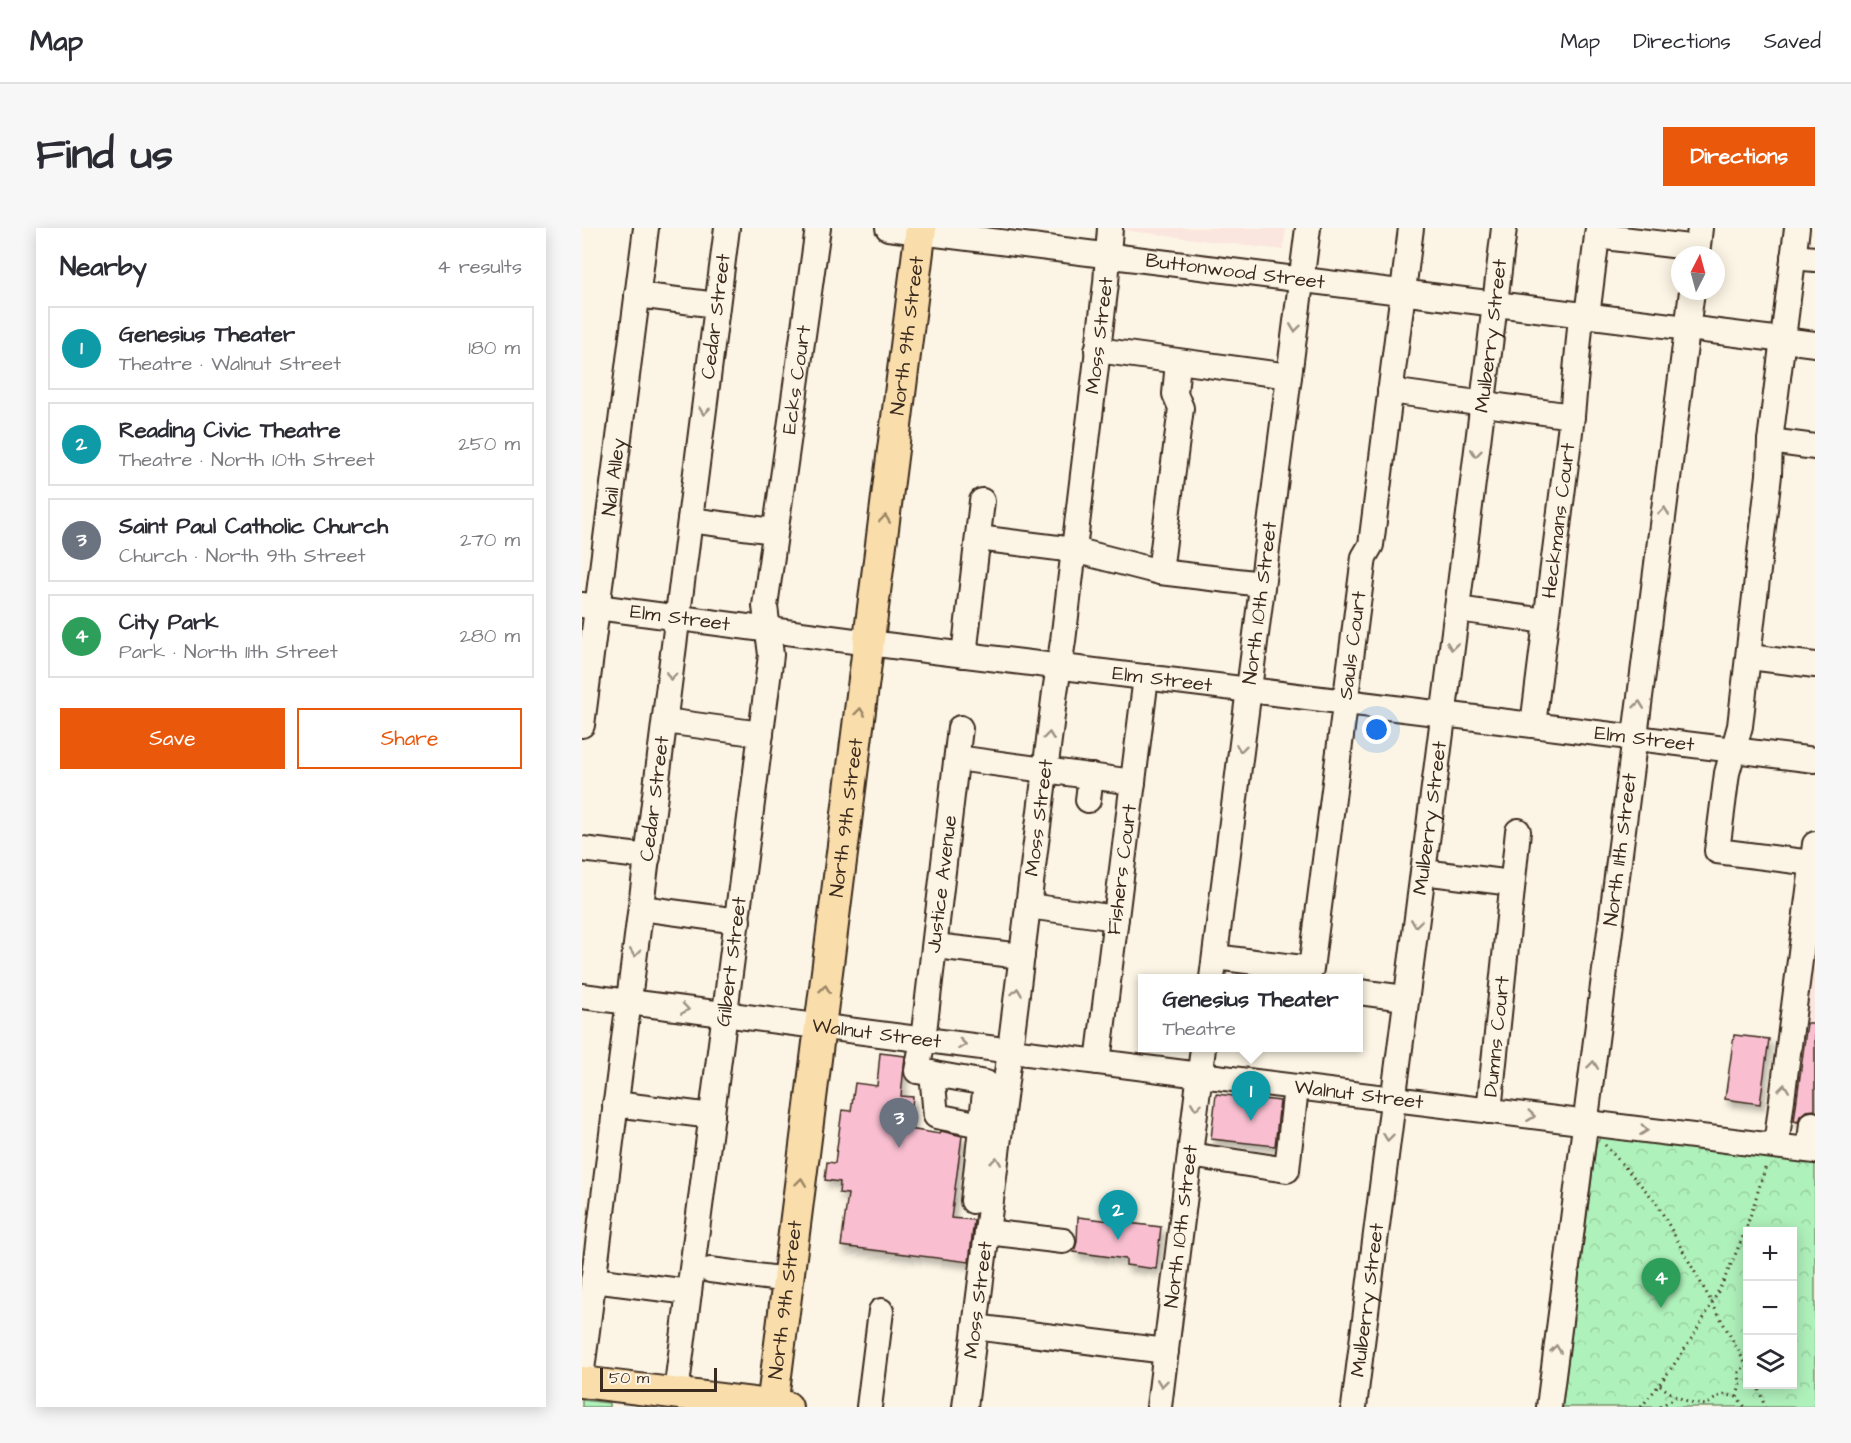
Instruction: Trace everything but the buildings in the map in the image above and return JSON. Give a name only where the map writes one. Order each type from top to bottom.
[{"type":"main road","name":"North 9th Street","points":[[777,1406],[788,1280],[921,230]]},
{"type":"main road","points":[[582,1382],[777,1406]]},
{"type":"street","name":"Nail Alley","points":[[582,725],[590,606],[645,228]]},
{"type":"street","name":"Cedar Street","points":[[582,1370],[627,1001],[648,857],[727,228]]},
{"type":"street","name":"Ecks Court","points":[[774,531],[818,228]]},
{"type":"street","name":"Buttonwood Street","points":[[888,228],[921,230],[1108,256],[1815,344]]},
{"type":"street","name":"Moss Street","points":[[965,1407],[987,1232],[980,1193],[1009,1050],[1022,956],[1074,550],[1110,228]]},
{"type":"street","name":"North 10th Street","points":[[1213,968],[1308,228]]},
{"type":"street","name":"Sauls Court","points":[[1213,968],[1311,969],[1364,557],[1371,545],[1411,228]]},
{"type":"street","name":"Mulberry Street","points":[[1354,1407],[1444,714],[1504,228]]},
{"type":"street","points":[[1771,1156],[1814,854],[1718,851],[1727,773],[1740,726],[1749,657],[1769,475],[1770,441],[1783,340],[1804,258],[1797,228]]},
{"type":"street","points":[[1598,232],[1698,244]]},
{"type":"street","name":"Heckmans Court","points":[[1533,725],[1584,316],[1598,232]]},
{"type":"street","points":[[637,295],[717,305]]},
{"type":"street","name":"North 11th Street","points":[[1549,1407],[1691,300]]},
{"type":"street","points":[[1097,350],[1289,376]]},
{"type":"street","points":[[1160,572],[1181,408],[1175,394],[1178,362]]},
{"type":"street","points":[[1390,391],[1572,416]]},
{"type":"street","points":[[1770,441],[1815,447]]},
{"type":"street","points":[[964,655],[982,501]]},
{"type":"street","points":[[690,520],[774,531]]},
{"type":"street","name":"Gilbert Street","points":[[676,1394],[771,654],[765,606],[774,531]]},
{"type":"street","points":[[978,538],[1074,550],[1160,572],[1262,584]]},
{"type":"street","name":"Elm Street","points":[[590,606],[964,655],[1815,760]]},
{"type":"street","points":[[1457,609],[1546,621]]},
{"type":"street","points":[[1749,657],[1815,665]]},
{"type":"street","name":"Fishers Court","points":[[1098,1062],[1146,677]]},
{"type":"street","points":[[665,721],[761,734]]},
{"type":"street","name":"Justice Avenue","points":[[932,1074],[917,1071],[935,946],[960,728]]},
{"type":"street","points":[[957,758],[1133,782]]},
{"type":"street","points":[[1088,800],[1091,776]]},
{"type":"street","name":"Dumns Court","points":[[1489,1111],[1518,831]]},
{"type":"street","points":[[582,849],[648,857]]},
{"type":"street","points":[[1423,872],[1512,883]]},
{"type":"street","points":[[1028,906],[1116,918]]},
{"type":"street","points":[[641,908],[738,921]]},
{"type":"street","points":[[935,946],[1022,956]]},
{"type":"street","points":[[1363,993],[1406,998]]},
{"type":"street","name":"Walnut Street","points":[[582,996],[1586,1123],[1771,1156],[1812,1150]]},
{"type":"street","name":"North 10th Street","points":[[1159,1407],[1202,1052]]},
{"type":"street","points":[[980,1193],[981,1125],[986,1083],[932,1074],[936,1116],[981,1125]]},
{"type":"street","points":[[1190,1155],[1287,1170],[1296,1086]]},
{"type":"street","points":[[615,1104],[712,1116]]},
{"type":"street","points":[[1812,1124],[1812,1150]]},
{"type":"street","points":[[987,1232],[1063,1241]]},
{"type":"street","points":[[710,1270],[788,1280]]},
{"type":"street","points":[[593,1280],[689,1292]]},
{"type":"street","points":[[869,1407],[881,1311]]},
{"type":"street","points":[[975,1327],[1166,1351]]},
{"type":"path","points":[[1605,1145],[1656,1202],[1743,1359]]},
{"type":"path","points":[[1641,1407],[1660,1384],[1712,1305],[1739,1247],[1771,1156]]},
{"type":"path","points":[[1737,1397],[1740,1385],[1739,1372],[1743,1369]]},
{"type":"path","points":[[1660,1384],[1676,1397],[1706,1406],[1722,1394],[1737,1397],[1745,1407]]},
{"type":"path","points":[[1759,1389],[1765,1407]]},
{"type":"path","points":[[1660,1407],[1676,1397]]},
{"type":"shaded area","points":[[1123,228],[1286,228],[1283,250],[1122,230]]},
{"type":"shaded area","points":[[1815,951],[1815,1126],[1792,1123]]},
{"type":"green space","points":[[1601,1136],[1815,1162],[1815,1407],[1562,1407],[1596,1145]]},
{"type":"green space","points":[[582,1400],[609,1403],[609,1407],[582,1407]]},
{"type":"place","name":"Genesius Theater","points":[[1251,1121]]},
{"type":"place","name":"Saint Paul Catholic Church","points":[[899,1148]]},
{"type":"place","name":"Reading Civic Theatre","points":[[1118,1240]]},
{"type":"place","name":"City Park","points":[[1661,1308]]}]
